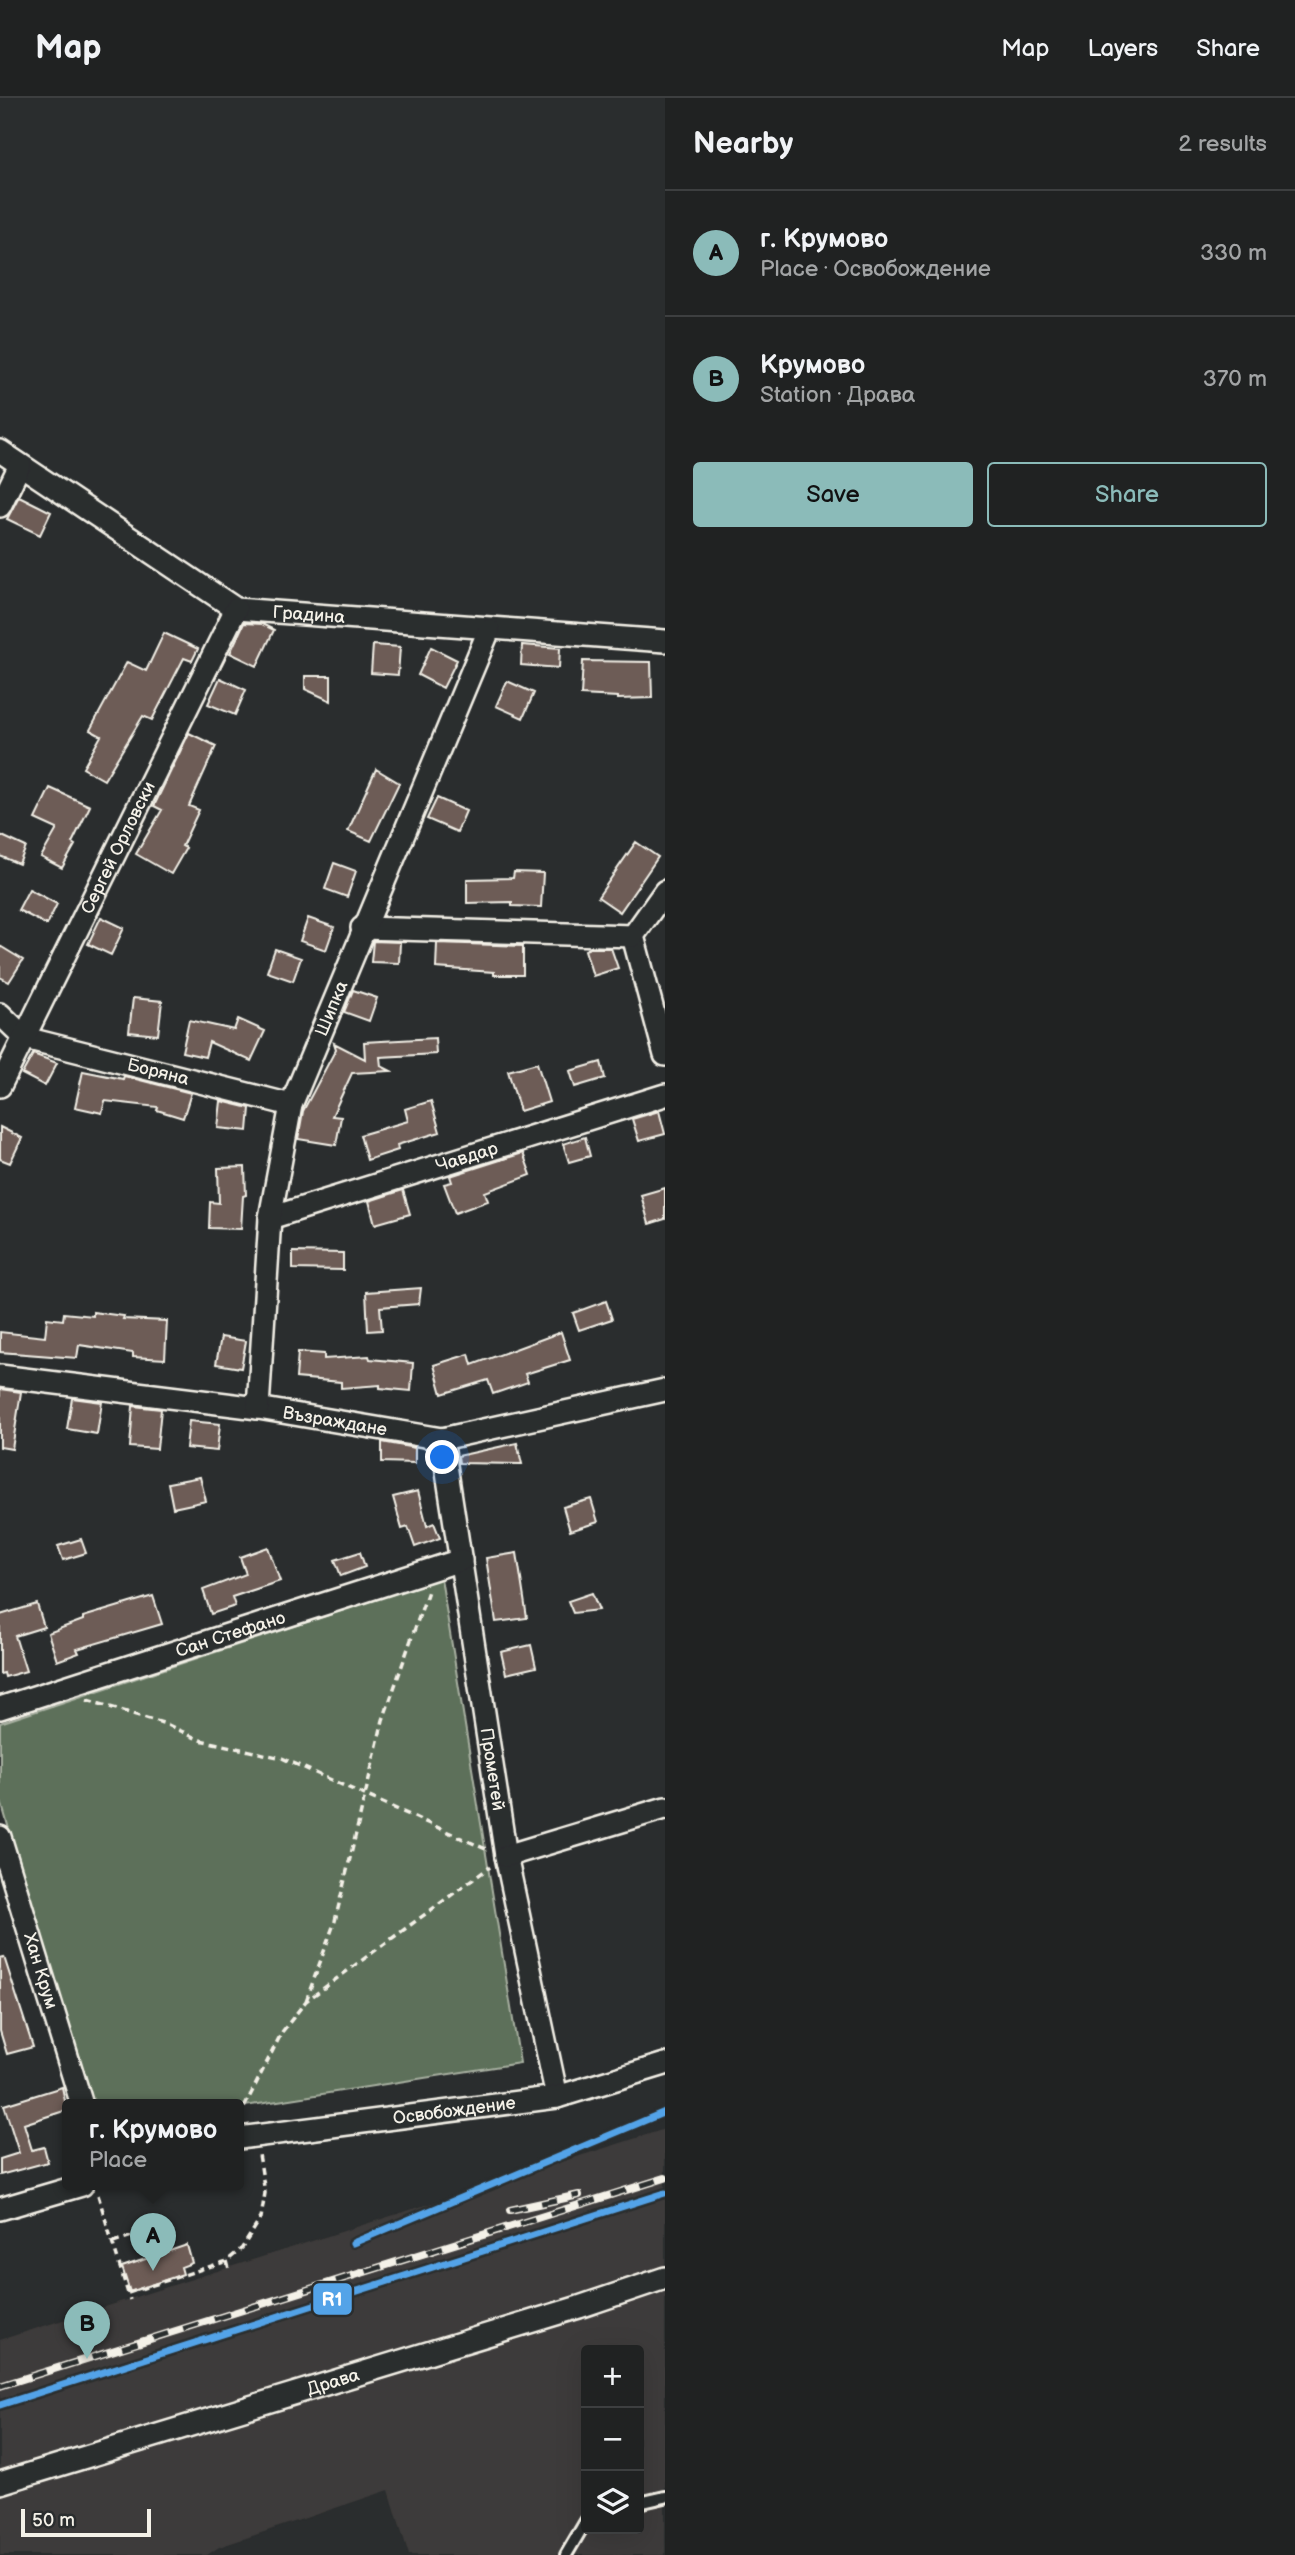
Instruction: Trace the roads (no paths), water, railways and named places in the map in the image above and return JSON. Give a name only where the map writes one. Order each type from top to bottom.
[{"type":"street","name":"Градина","points":[[0,451],[236,609],[489,630],[665,641]]},
{"type":"street","points":[[0,506],[20,466]]},
{"type":"street","name":"Сергей Орловски","points":[[0,1086],[236,609]]},
{"type":"street","name":"Шипка","points":[[258,1408],[270,1218],[291,1105],[362,928],[489,630]]},
{"type":"street","points":[[665,891],[634,936],[665,1055]]},
{"type":"street","points":[[362,928],[634,936]]},
{"type":"street","points":[[0,1014],[25,1038]]},
{"type":"street","name":"Боряна","points":[[25,1038],[291,1105]]},
{"type":"street","name":"Чавдар","points":[[270,1218],[665,1096]]},
{"type":"street","name":"Възраждане","points":[[0,1376],[258,1408],[442,1439],[665,1390]]},
{"type":"street","name":"Прометей","points":[[442,1439],[506,1856],[557,2097]]},
{"type":"street","name":"Сан Стефано","points":[[0,1708],[461,1560]]},
{"type":"street","points":[[506,1856],[665,1808]]},
{"type":"street","name":"Хан Крум","points":[[0,1838],[80,2099]]},
{"type":"street","name":"Освобождение","points":[[247,2136],[557,2097],[665,2064]]},
{"type":"street","points":[[0,2209],[65,2190]]},
{"type":"street","name":"Драва","points":[[0,2483],[579,2307],[665,2278]]},
{"type":"lane","points":[[644,2502],[665,2497]]},
{"type":"lane","points":[[566,2555],[581,2530]]},
{"type":"railway","points":[[353,2243],[665,2112]]},
{"type":"railway","points":[[0,2386],[665,2178]]},
{"type":"railway","points":[[510,2210],[579,2195]]},
{"type":"place","name":"г. Крумово","points":[[153,2271]]},
{"type":"place","name":"Крумово","points":[[87,2359]]}]
